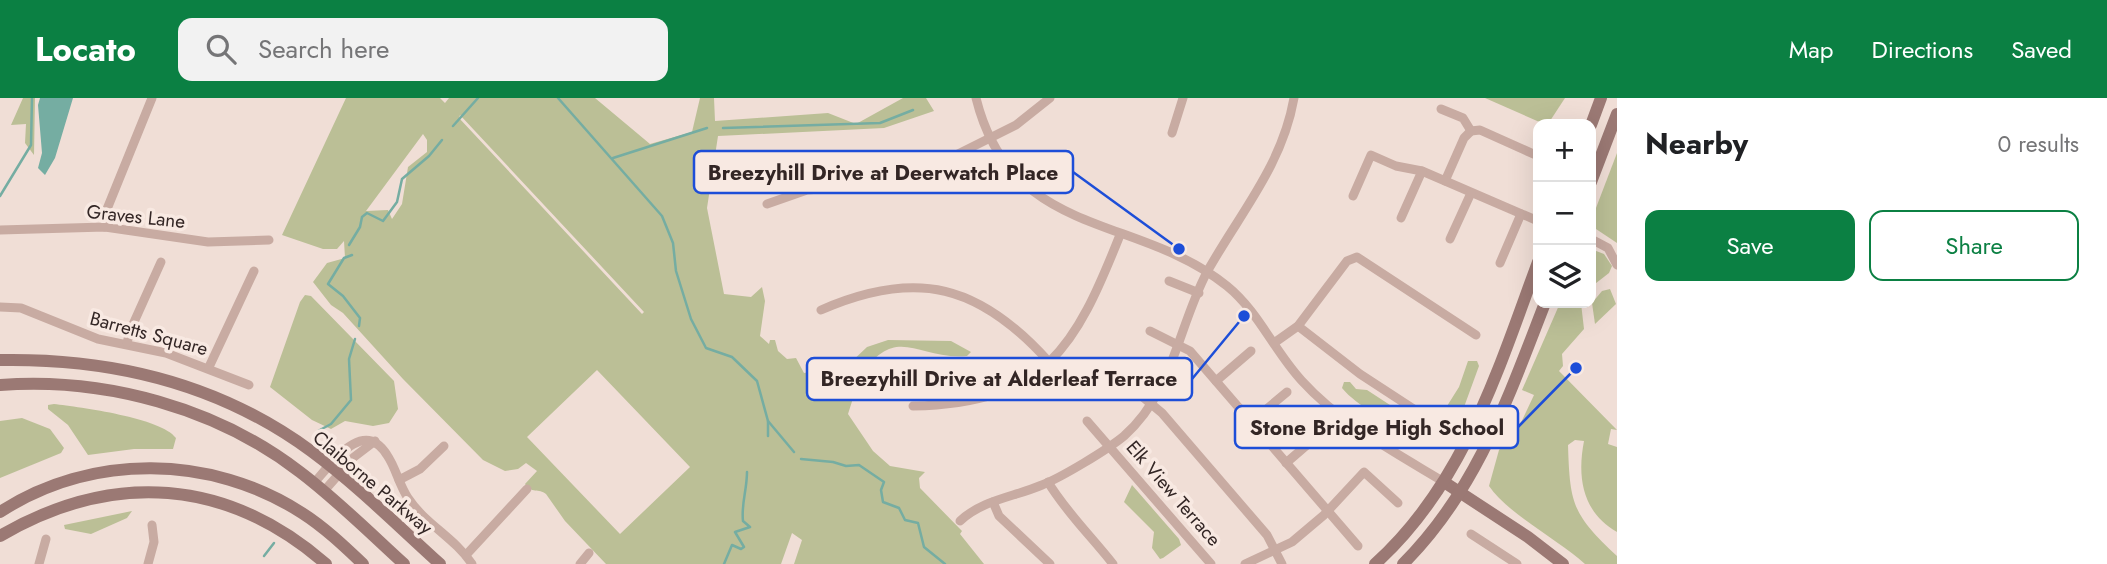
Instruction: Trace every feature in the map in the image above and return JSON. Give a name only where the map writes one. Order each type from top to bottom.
[{"type":"main road","points":[[1593,119],[1601,98]]},
{"type":"main road","points":[[1596,169],[1617,114]]},
{"type":"main road","points":[[1375,564],[1409,528],[1444,482],[1483,408],[1533,275]]},
{"type":"main road","points":[[1403,564],[1461,493],[1494,432],[1543,308]]},
{"type":"main road","name":"Claiborne Parkway","points":[[0,360],[47,359],[105,365],[166,379],[216,396],[271,425],[334,470],[440,564]]},
{"type":"main road","name":"Claiborne Parkway","points":[[0,385],[69,386],[158,401],[239,433],[319,487],[404,564]]},
{"type":"main road","points":[[0,512],[55,484],[88,474],[122,469],[173,468],[245,484],[278,499],[321,527],[363,564]]},
{"type":"main road","points":[[1444,482],[1563,564]]},
{"type":"main road","points":[[0,536],[33,516],[77,500],[116,493],[172,493],[244,510],[288,533],[326,564]]},
{"type":"street","points":[[105,228],[105,214],[152,98]]},
{"type":"street","points":[[976,98],[990,139],[1012,171],[1040,197],[1068,214],[1208,272],[1240,298],[1299,378],[1328,405],[1444,482]]},
{"type":"street","points":[[766,204],[816,188],[872,185],[904,179],[1025,120],[1049,98]]},
{"type":"street","points":[[1172,133],[1183,98]]},
{"type":"street","points":[[960,521],[974,509],[1048,482],[1124,436],[1151,404],[1161,390],[1208,272],[1270,172],[1286,132],[1294,98]]},
{"type":"street","points":[[1441,109],[1463,118],[1471,131]]},
{"type":"street","points":[[1445,181],[1464,138],[1471,131],[1480,130],[1533,154]]},
{"type":"street","points":[[1353,196],[1371,155],[1396,166],[1422,171],[1533,219]]},
{"type":"street","points":[[1401,218],[1422,171]]},
{"type":"street","points":[[1450,239],[1471,193]]},
{"type":"street","points":[[1500,263],[1521,214]]},
{"type":"street","name":"Graves Lane","points":[[0,230],[105,228],[208,242],[269,240]]},
{"type":"street","points":[[913,406],[948,405],[984,398],[1018,384],[1049,362],[1069,341],[1086,316],[1120,235]]},
{"type":"street","points":[[1596,242],[1608,248],[1617,265]]},
{"type":"street","points":[[1274,343],[1298,326],[1347,261],[1357,257],[1476,335]]},
{"type":"street","points":[[127,343],[161,262]]},
{"type":"street","points":[[209,367],[254,271]]},
{"type":"street","points":[[1169,281],[1199,293]]},
{"type":"street","points":[[821,310],[858,295],[894,288],[949,292],[996,313],[1024,335],[1049,362]]},
{"type":"street","name":"Barretts Square","points":[[0,307],[21,308],[87,336],[127,343],[209,367],[249,385]]},
{"type":"street","points":[[1298,326],[1360,373],[1432,421]]},
{"type":"street","points":[[1150,331],[1190,351],[1358,546]]},
{"type":"street","points":[[1216,381],[1251,351]]},
{"type":"street","points":[[1121,378],[1151,404],[1267,535],[1282,564]]},
{"type":"street","points":[[1251,422],[1287,392]]},
{"type":"street","name":"Elk View Terrace","points":[[1087,421],[1211,564]]},
{"type":"street","points":[[1286,463],[1322,432]]},
{"type":"street","points":[[319,487],[334,470],[375,441],[387,455],[417,509],[466,555],[472,564]]},
{"type":"street","points":[[399,480],[420,469],[444,446]]},
{"type":"street","points":[[1245,564],[1287,546],[1328,511],[1364,472],[1398,503]]},
{"type":"street","points":[[1048,482],[1073,518],[1083,526],[1113,564]]},
{"type":"street","points":[[466,555],[527,489]]},
{"type":"street","points":[[993,502],[999,516],[1050,564]]},
{"type":"street","points":[[148,564],[154,542],[152,525]]},
{"type":"street","points":[[1471,534],[1517,564]]},
{"type":"street","points":[[39,564],[46,539]]},
{"type":"street","points":[[580,564],[589,553]]},
{"type":"green space","points":[[23,98],[35,98],[34,155],[25,143],[26,124],[11,125]]},
{"type":"green space","points":[[346,98],[440,98],[445,103],[449,98],[595,98],[650,144],[692,132],[700,98],[714,98],[715,121],[828,113],[856,124],[903,98],[926,98],[934,111],[884,128],[718,136],[707,208],[724,294],[751,297],[762,287],[765,301],[760,336],[769,344],[770,340],[775,340],[778,351],[787,359],[796,358],[804,373],[847,366],[867,347],[888,340],[951,341],[971,352],[967,356],[949,356],[908,347],[885,351],[872,361],[859,378],[870,389],[855,392],[848,414],[873,451],[890,466],[925,472],[919,478],[920,488],[962,531],[960,534],[984,564],[794,564],[802,540],[792,533],[781,564],[606,564],[565,521],[546,494],[530,489],[525,484],[537,471],[526,463],[518,469],[505,471],[483,460],[343,313],[331,305],[313,282],[327,263],[345,258],[344,241],[337,249],[323,249],[282,235]],"holes":[[[460,115],[644,312],[642,314],[459,118]],[[423,134],[427,140],[427,152],[408,167],[402,204],[392,219],[388,210],[366,211]],[[597,370],[690,467],[620,534],[527,437]]]},
{"type":"green space","points":[[1485,98],[1565,98],[1551,119],[1533,119]]},
{"type":"green space","points":[[1617,153],[1617,243],[1596,229],[1596,208]]},
{"type":"green space","points":[[1596,251],[1604,254],[1612,266],[1609,273],[1596,283]]},
{"type":"green space","points":[[1610,289],[1616,304],[1595,324],[1593,308],[1596,308],[1596,298],[1602,291]]},
{"type":"green space","points":[[305,295],[311,296],[394,381],[398,409],[389,423],[373,426],[345,421],[331,429],[312,420],[270,387],[300,302]]},
{"type":"green space","points":[[1558,308],[1582,308],[1584,329],[1562,354],[1563,366],[1559,371],[1617,430],[1611,429],[1608,444],[1617,447],[1617,532],[1605,524],[1589,504],[1581,468],[1584,441],[1575,440],[1568,445],[1570,481],[1576,507],[1582,518],[1617,556],[1617,564],[1585,564],[1520,516],[1489,486],[1499,450],[1517,431],[1534,395],[1522,390]]},
{"type":"green space","points":[[1468,361],[1477,361],[1479,366],[1460,418],[1456,425],[1451,425],[1442,414],[1459,387]]},
{"type":"green space","points":[[1344,382],[1350,382],[1356,389],[1367,390],[1413,420],[1410,424],[1373,412],[1342,388]]},
{"type":"green space","points":[[48,405],[120,415],[155,425],[176,438],[173,449],[134,449],[88,455],[68,425],[48,409]]},
{"type":"green space","points":[[22,418],[50,429],[64,448],[61,453],[0,478],[0,421]]},
{"type":"green space","points":[[1132,485],[1179,539],[1181,545],[1163,558],[1160,559],[1152,548],[1154,532],[1124,502]]},
{"type":"green space","points":[[132,511],[127,518],[91,534],[65,529],[64,525]]},
{"type":"water","points":[[40,98],[73,98],[55,158],[45,175],[38,168],[42,153],[38,105]]},
{"type":"waterway","points":[[0,196],[31,145],[32,98]]},
{"type":"waterway","points":[[453,126],[478,98]]},
{"type":"waterway","points":[[558,98],[662,216],[673,243],[676,271],[691,319],[706,348],[732,357],[757,381],[768,421],[794,452]]},
{"type":"waterway","points":[[723,128],[880,123],[913,110]]},
{"type":"waterway","points":[[613,158],[707,128]]},
{"type":"waterway","points":[[349,245],[360,227],[362,217],[367,213],[383,221],[397,202],[402,179],[429,156],[442,140]]},
{"type":"waterway","points":[[352,255],[344,258],[328,284],[343,296],[360,318],[359,326]]},
{"type":"waterway","points":[[318,431],[331,424],[351,400],[349,359],[355,339]]},
{"type":"waterway","points":[[768,421],[768,436]]},
{"type":"waterway","points":[[801,459],[846,466],[859,465],[884,482],[881,490],[883,502],[899,508],[905,520],[918,523],[924,547],[945,564]]},
{"type":"waterway","points":[[724,564],[732,545],[741,549],[744,547],[735,532],[750,527],[743,521],[747,472]]},
{"type":"waterway","points":[[264,556],[274,543]]},
{"type":"place","name":"Breezyhill Drive at Deerwatch Place","points":[[1179,249]]},
{"type":"place","name":"Breezyhill Drive at Alderleaf Terrace","points":[[1244,316]]},
{"type":"place","name":"Stone Bridge High School","points":[[1576,368]]}]
